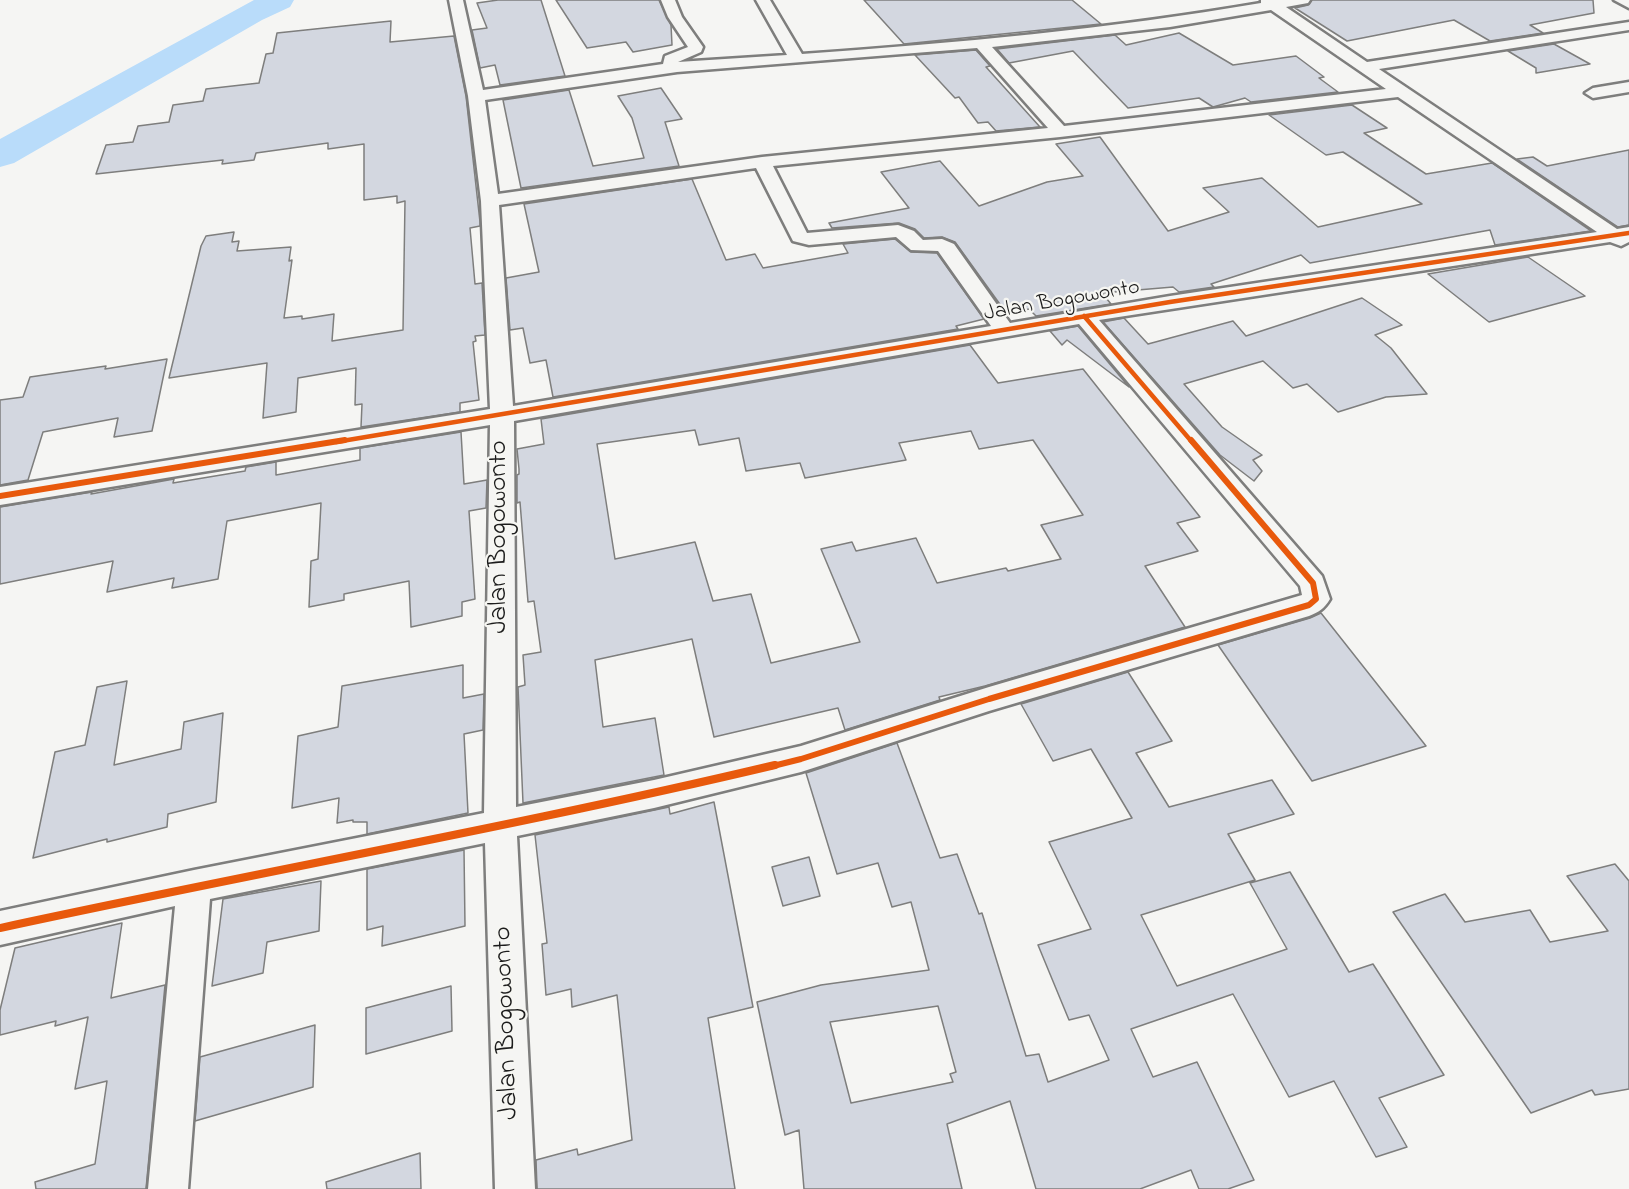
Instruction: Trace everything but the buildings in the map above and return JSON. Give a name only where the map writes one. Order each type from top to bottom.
[{"type":"street","points":[[0,496],[502,415],[490,201],[476,96],[456,0]]},
{"type":"street","points":[[668,0],[675,17],[696,46],[696,49],[670,59],[672,67]]},
{"type":"street","points":[[763,0],[796,57]]},
{"type":"street","points":[[476,96],[672,67],[980,43],[1170,23],[1271,3],[1304,0]]},
{"type":"street","points":[[1621,0],[1629,4]]},
{"type":"street","points":[[1271,3],[1401,92],[1624,238]]},
{"type":"street","points":[[1364,67],[1629,26]]},
{"type":"street","points":[[980,43],[1060,132]]},
{"type":"street","points":[[1593,93],[1629,87]]},
{"type":"street","points":[[490,201],[762,162],[1060,132],[1401,92]]},
{"type":"street","points":[[762,162],[800,237],[809,239],[898,231],[907,235],[918,246],[942,245],[947,248],[1004,330]]},
{"type":"street","name":"Jalan Bogowonto","points":[[515,1189],[500,824],[502,415],[1084,316],[1624,238]]},
{"type":"street","points":[[0,928],[194,885],[654,794],[801,759],[989,699],[1309,605],[1316,599],[1313,583],[1084,316]]},
{"type":"street","points":[[168,1189],[194,885]]},
{"type":"waterway","points":[[0,155],[251,13],[279,0]]},
{"type":"cycle path","points":[[0,496],[502,415],[1170,302],[1629,233]]},
{"type":"cycle path","points":[[0,928],[194,886],[654,794],[801,759],[989,699],[1309,605],[1316,599],[1313,583],[1084,316]]}]
